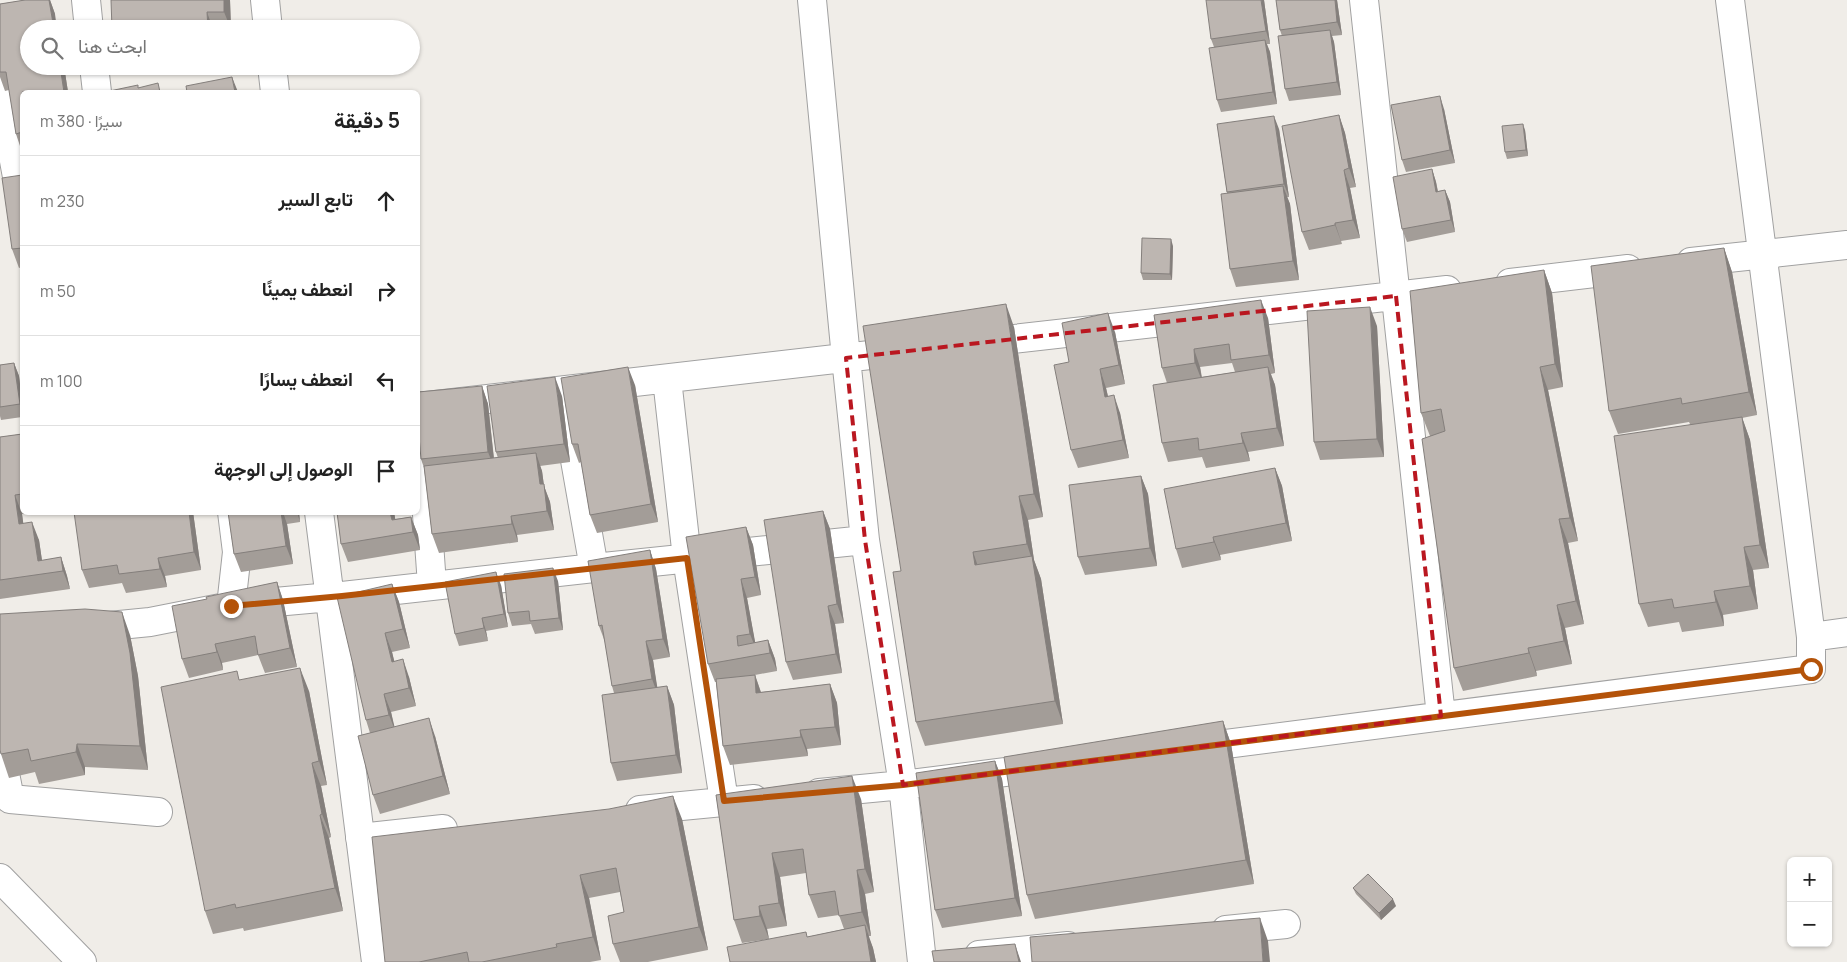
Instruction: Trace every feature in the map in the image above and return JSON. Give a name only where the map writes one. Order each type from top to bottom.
[{"type":"street","points":[[86,0],[88,20]]},
{"type":"street","points":[[265,0],[267,20]]},
{"type":"street","points":[[812,0],[865,540],[903,785],[935,960],[1090,944]]},
{"type":"street","points":[[1364,0],[1441,716]]},
{"type":"street","points":[[1167,751],[1811,669],[1811,637],[1730,0]]},
{"type":"street","points":[[95,75],[97,90]]},
{"type":"street","points":[[273,75],[275,90]]},
{"type":"street","points":[[0,85],[14,195]]},
{"type":"street","points":[[420,407],[1847,245]]},
{"type":"street","points":[[667,379],[687,558],[724,801]]},
{"type":"street","points":[[563,390],[594,568]]},
{"type":"street","points":[[420,421],[432,585]]},
{"type":"street","points":[[231,606],[237,552],[232,515]]},
{"type":"street","points":[[319,515],[376,962]]},
{"type":"street","points":[[66,630],[150,622],[231,606],[865,540]]},
{"type":"street","points":[[1811,637],[1847,632]]},
{"type":"street","points":[[0,748],[10,799],[158,812]]},
{"type":"street","points":[[616,812],[903,785],[1070,764]]},
{"type":"street","points":[[360,838],[468,827]]},
{"type":"street","points":[[0,878],[82,962]]},
{"type":"street","points":[[1198,933],[1286,924]]},
{"type":"highlighted area","points":[[1396,296],[1441,716],[903,785],[865,540],[846,358]]},
{"type":"building","points":[[25,0],[49,0],[52,20],[20,20],[20,75],[61,75],[64,90],[20,90],[20,133],[16,134],[6,72],[0,72],[0,4]]},
{"type":"building","points":[[111,0],[224,0],[224,12],[207,12],[207,20],[112,20]]},
{"type":"building","points":[[1206,0],[1261,0],[1266,31],[1211,39]]},
{"type":"building","points":[[1276,0],[1335,0],[1337,22],[1280,30]]},
{"type":"building","points":[[1330,30],[1337,82],[1285,89],[1278,36]]},
{"type":"building","points":[[1265,40],[1273,92],[1217,100],[1209,48]]},
{"type":"building","points":[[232,77],[235,90],[187,90],[186,86]]},
{"type":"building","points":[[158,83],[160,90],[114,90],[138,85],[138,88]]},
{"type":"building","points":[[1440,96],[1450,150],[1402,160],[1391,105]]},
{"type":"building","points":[[1339,115],[1349,168],[1344,170],[1353,220],[1302,232],[1282,126]]},
{"type":"building","points":[[1274,116],[1284,184],[1227,192],[1217,124]]},
{"type":"building","points":[[1523,124],[1526,150],[1505,152],[1502,126]]},
{"type":"building","points":[[1432,169],[1436,192],[1445,190],[1451,220],[1402,229],[1393,177]]},
{"type":"building","points":[[20,175],[20,248],[12,249],[2,178]]},
{"type":"building","points":[[1283,186],[1293,261],[1230,269],[1221,194]]},
{"type":"building","points":[[1142,238],[1171,239],[1170,274],[1141,273]]},
{"type":"building","points":[[1724,248],[1749,392],[1682,404],[1681,398],[1609,411],[1591,266]]},
{"type":"building","points":[[1544,270],[1555,364],[1540,367],[1570,518],[1559,519],[1576,601],[1557,605],[1564,641],[1528,648],[1529,653],[1454,668],[1422,439],[1445,431],[1441,409],[1421,413],[1410,291]]},
{"type":"building","points":[[1261,300],[1269,355],[1231,360],[1229,344],[1194,349],[1195,363],[1162,368],[1154,315]]},
{"type":"building","points":[[1006,304],[1034,494],[1019,496],[1027,544],[973,552],[975,565],[1032,556],[1055,701],[916,722],[893,572],[901,571],[863,326]]},
{"type":"building","points":[[1370,307],[1377,439],[1314,442],[1307,311]]},
{"type":"building","points":[[1108,313],[1119,365],[1100,369],[1105,397],[1114,395],[1123,440],[1071,450],[1054,365],[1069,362],[1062,323]]},
{"type":"building","points":[[14,363],[20,404],[0,407],[0,365]]},
{"type":"building","points":[[628,367],[651,504],[590,515],[578,444],[572,444],[561,378]]},
{"type":"building","points":[[1268,367],[1277,428],[1241,433],[1243,443],[1199,450],[1198,438],[1162,443],[1153,385]]},
{"type":"building","points":[[555,377],[564,444],[496,452],[487,386]]},
{"type":"building","points":[[482,386],[488,452],[421,459],[420,392]]},
{"type":"building","points":[[1742,417],[1760,545],[1744,547],[1750,586],[1714,591],[1716,602],[1674,608],[1672,599],[1639,604],[1614,436]]},
{"type":"building","points":[[20,434],[20,494],[15,495],[19,524],[32,522],[38,561],[61,557],[63,571],[0,580],[0,437]]},
{"type":"building","points":[[536,453],[540,484],[544,484],[547,511],[511,516],[512,524],[432,534],[424,466]]},
{"type":"building","points":[[1275,468],[1286,523],[1213,537],[1214,542],[1176,549],[1164,489]]},
{"type":"building","points":[[1141,476],[1150,548],[1078,557],[1069,485]]},
{"type":"building","points":[[823,511],[837,604],[828,606],[836,654],[786,662],[764,520]]},
{"type":"building","points":[[74,515],[189,515],[194,552],[158,558],[160,569],[119,574],[117,565],[82,570]]},
{"type":"building","points":[[228,515],[281,515],[286,546],[234,554]]},
{"type":"building","points":[[337,515],[391,515],[392,520],[411,517],[413,532],[341,544]]},
{"type":"building","points":[[746,527],[755,577],[741,579],[750,634],[737,636],[738,646],[768,640],[770,653],[708,664],[686,537]]},
{"type":"building","points":[[650,550],[663,639],[646,641],[652,679],[612,686],[602,625],[599,626],[588,561]]},
{"type":"building","points":[[553,568],[559,618],[530,621],[529,611],[508,613],[504,574]]},
{"type":"building","points":[[496,572],[504,614],[482,618],[484,628],[455,634],[445,582]]},
{"type":"building","points":[[277,582],[290,648],[258,655],[255,636],[215,644],[217,652],[182,659],[172,606]]},
{"type":"building","points":[[392,584],[403,629],[385,633],[392,662],[403,659],[409,688],[384,694],[389,715],[366,720],[337,597]]},
{"type":"building","points":[[85,609],[122,612],[130,653],[140,746],[77,744],[76,752],[31,761],[28,749],[1,754],[0,614]]},
{"type":"building","points":[[300,668],[319,761],[312,763],[322,814],[320,815],[335,888],[236,908],[235,904],[205,911],[161,687],[237,671],[239,680]]},
{"type":"building","points":[[755,675],[756,693],[830,684],[835,727],[800,730],[801,737],[723,746],[716,679]]},
{"type":"building","points":[[667,686],[676,755],[611,763],[602,695]]},
{"type":"building","points":[[429,718],[443,776],[373,795],[358,736]]},
{"type":"building","points":[[1223,721],[1246,860],[1027,895],[1004,757]]},
{"type":"building","points":[[995,761],[1015,898],[935,910],[916,773]]},
{"type":"building","points":[[852,776],[865,869],[857,870],[862,912],[839,916],[835,891],[809,895],[803,849],[772,853],[779,903],[759,906],[760,916],[734,920],[716,795]]},
{"type":"building","points":[[673,796],[699,927],[613,944],[608,916],[624,912],[616,868],[580,875],[593,937],[556,944],[557,947],[482,962],[469,962],[467,952],[419,962],[385,962],[372,837],[609,809]]},
{"type":"building","points":[[1368,874],[1393,899],[1379,913],[1353,888]]},
{"type":"building","points":[[1260,918],[1263,962],[1032,962],[1030,937]]},
{"type":"building","points":[[865,925],[871,962],[730,962],[727,947],[806,932],[807,937]]},
{"type":"building","points":[[1015,944],[1019,962],[934,962],[932,951]]},
{"type":"route","points":[[231,606],[342,596],[687,558],[724,801],[903,785],[1811,669]]}]
